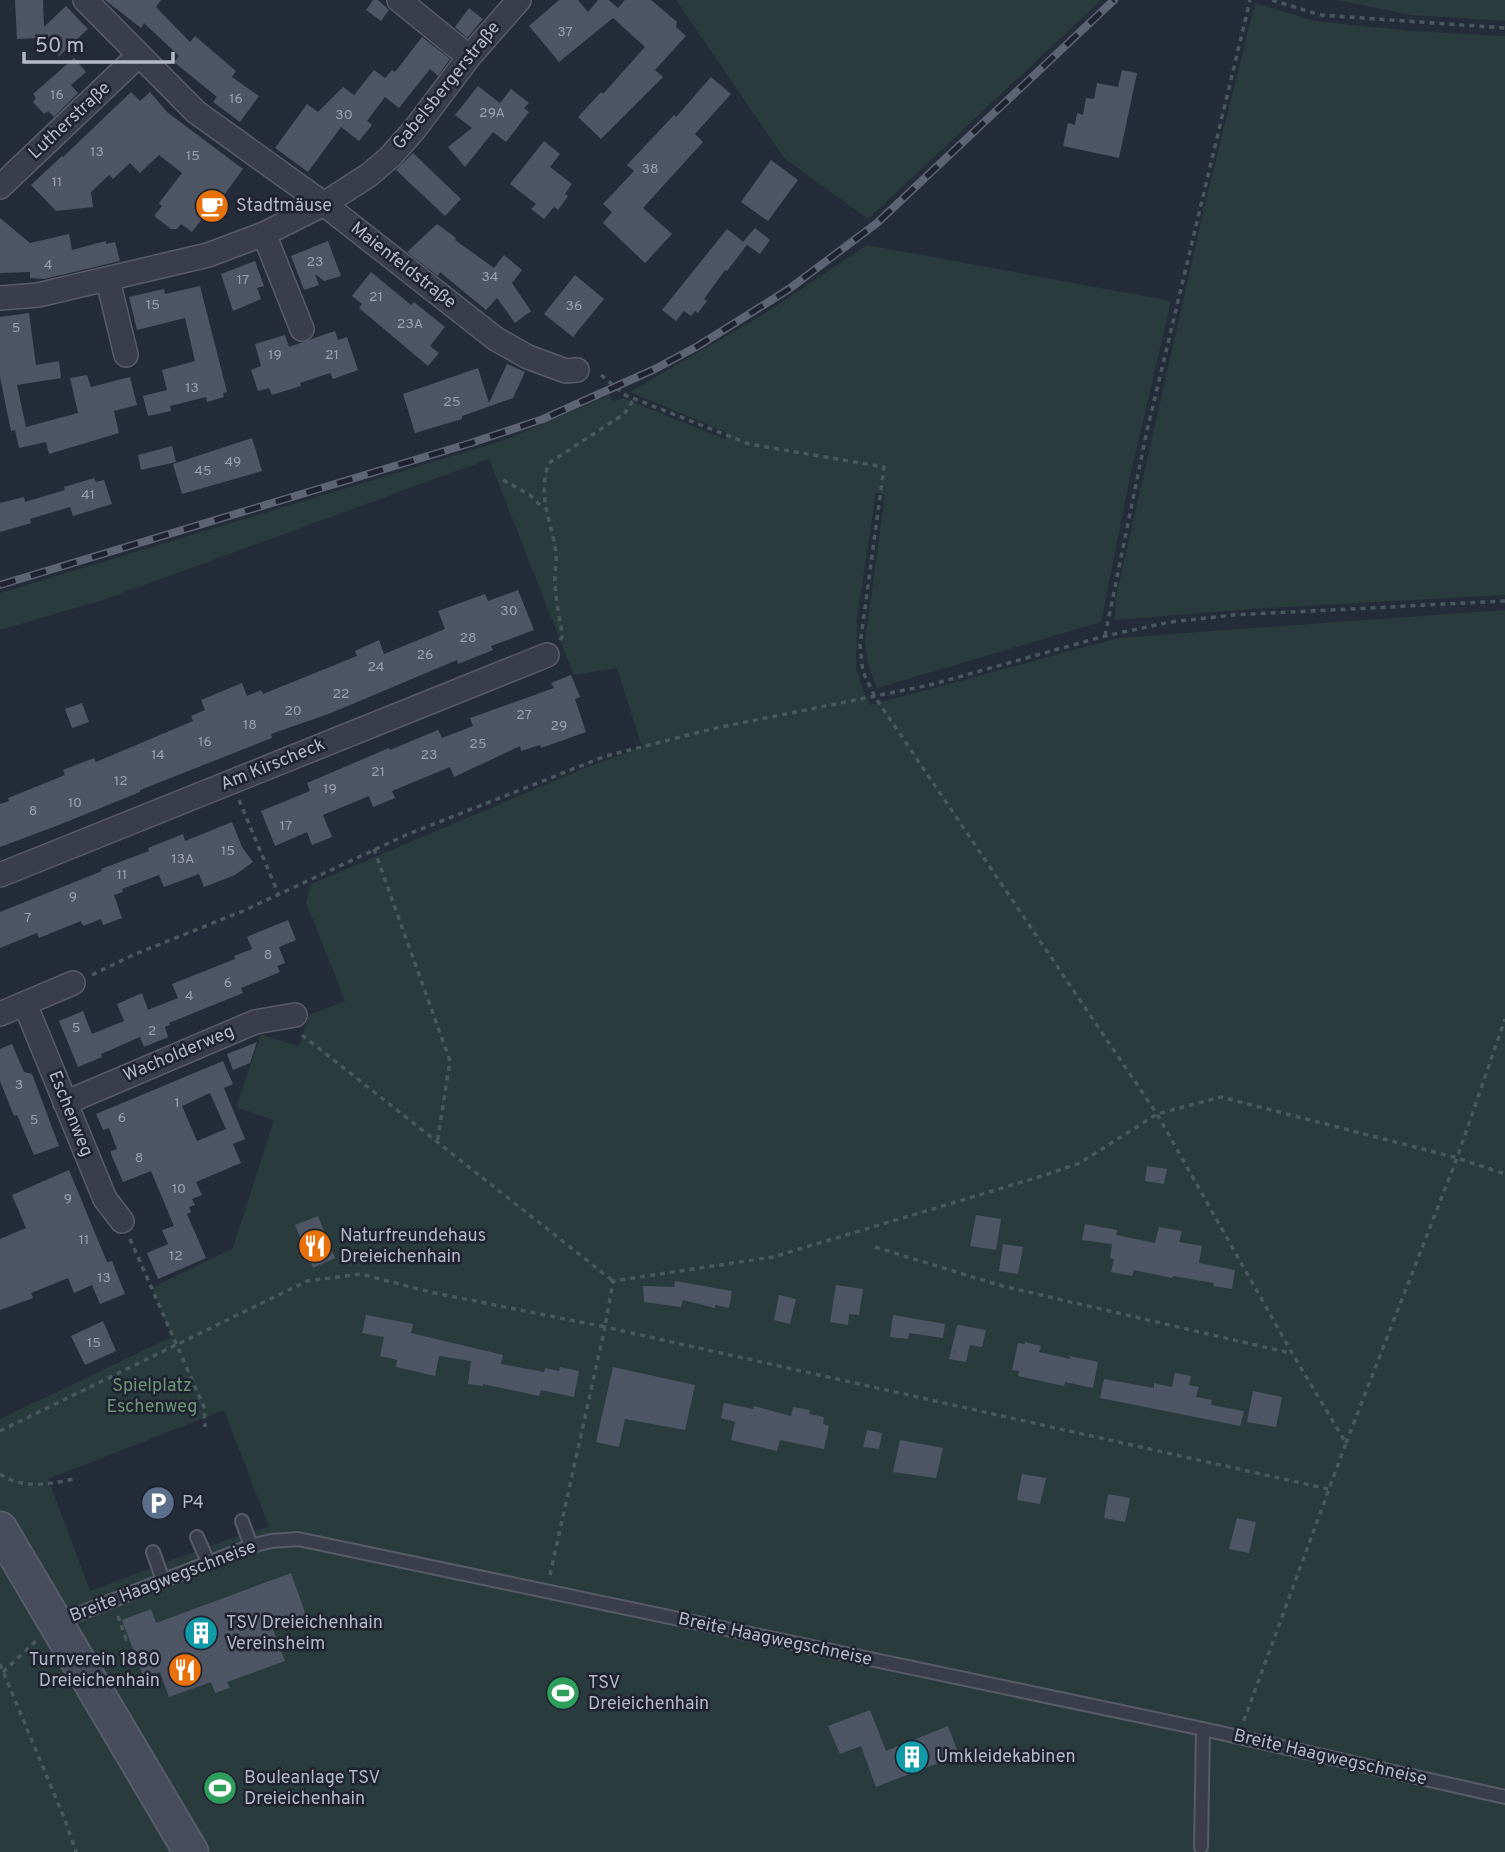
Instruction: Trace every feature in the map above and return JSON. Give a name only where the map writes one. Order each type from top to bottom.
[{"type":"street","name":"Maienfeldstraße","points":[[85,0],[196,112],[324,204],[496,339],[528,357],[566,371],[577,370]]},
{"type":"street","points":[[399,0],[469,57]]},
{"type":"street","name":"Gabelsbergerstraße","points":[[0,298],[38,295],[208,255],[264,234],[324,204],[369,176],[390,157],[469,57],[519,0]]},
{"type":"street","name":"Lutherstraße","points":[[0,187],[139,55]]},
{"type":"street","points":[[264,234],[302,329]]},
{"type":"street","points":[[108,280],[126,355]]},
{"type":"street","name":"Am Kirscheck","points":[[0,875],[547,655]]},
{"type":"street","points":[[0,1014],[73,983]]},
{"type":"street","name":"Eschenweg","points":[[25,1004],[105,1199],[122,1220]]},
{"type":"street","name":"Wacholderweg","points":[[65,1103],[255,1022],[295,1015]]},
{"type":"street","points":[[0,1529],[191,1852]]},
{"type":"lane","points":[[242,1521],[251,1546]]},
{"type":"lane","points":[[197,1536],[208,1563]]},
{"type":"lane","name":"Breite Haagwegschneise","points":[[54,1624],[251,1546],[299,1539],[1238,1737],[1505,1797]]},
{"type":"lane","points":[[153,1552],[163,1580]]},
{"type":"lane","points":[[1201,1847],[1203,1730]]},
{"type":"path","points":[[1105,636],[1146,435],[1250,0]]},
{"type":"path","points":[[1272,0],[1320,15],[1505,28]]},
{"type":"path","points":[[601,375],[625,395],[749,444],[884,467],[860,645],[863,672],[875,697],[1157,1114],[1346,1443]]},
{"type":"path","points":[[547,655],[562,638],[555,584],[556,555],[544,509],[544,475],[549,463],[624,414],[634,399]]},
{"type":"path","points":[[503,480],[530,495],[544,509]]},
{"type":"path","points":[[73,983],[133,955],[243,911],[374,849],[606,756],[716,729],[930,685],[1105,636],[1170,622],[1233,615],[1505,601]]},
{"type":"path","points":[[231,782],[279,894]]},
{"type":"path","points":[[374,849],[450,1061],[438,1144]]},
{"type":"path","points":[[295,1015],[303,1036],[613,1281],[773,1257],[1042,1176],[1080,1163],[1157,1114],[1221,1097],[1457,1158],[1505,1174]]},
{"type":"path","points":[[1238,1737],[1328,1489],[1457,1158],[1505,1019]]},
{"type":"path","points":[[122,1220],[204,1407],[205,1427]]},
{"type":"path","points":[[876,1247],[1002,1286],[1292,1353]]},
{"type":"path","points":[[0,1431],[307,1281],[361,1274],[430,1292],[605,1327],[1328,1489]]},
{"type":"path","points":[[547,1592],[613,1281]]},
{"type":"path","points":[[0,1474],[8,1479],[37,1486],[74,1479]]},
{"type":"path","points":[[0,1484],[8,1479]]},
{"type":"path","points":[[112,1601],[127,1639],[129,1638]]},
{"type":"path","points":[[3,1672],[54,1624]]},
{"type":"path","points":[[0,1664],[76,1852]]},
{"type":"green space","points":[[676,0],[1101,0],[868,219],[784,158]]},
{"type":"green space","points":[[1338,0],[1505,0],[1505,21],[1411,15]]},
{"type":"green space","points":[[1255,3],[1315,21],[1412,31],[1505,36],[1505,595],[1265,608],[1115,620],[1116,597],[1206,200]]},
{"type":"green space","name":"Spielplatz Eschenweg","points":[[867,245],[1171,301],[1130,477],[1101,622],[877,688],[868,664],[865,641],[885,495],[876,492],[857,619],[856,668],[871,705],[1118,638],[1505,610],[1505,1852],[0,1852],[0,1419],[172,1337],[152,1288],[233,1248],[274,1120],[236,1107],[261,1035],[299,1046],[309,1015],[345,1001],[306,902],[311,884],[585,768],[642,747],[617,668],[574,675],[489,459],[106,599],[0,630],[0,593],[505,440],[610,395],[613,402],[623,398],[725,439],[728,433],[630,392],[764,314]],"holes":[[[224,1410],[269,1527],[237,1536],[90,1591],[48,1479]]]},
{"type":"building","points":[[15,0],[43,0],[44,27],[66,6],[88,29],[58,57],[62,37],[17,39]]},
{"type":"building","points":[[105,0],[161,0],[156,7],[190,42],[195,36],[236,71],[232,77],[259,96],[240,122],[213,102],[217,97],[174,62],[179,56],[144,23],[141,28]]},
{"type":"building","points":[[373,0],[378,0],[389,10],[381,21],[366,10]]},
{"type":"building","points":[[559,0],[578,0],[588,12],[598,0],[609,0],[618,8],[625,0],[651,0],[677,22],[676,27],[686,36],[655,70],[663,77],[601,139],[578,117],[601,92],[603,94],[645,47],[613,18],[559,62],[529,26]]},
{"type":"building","points":[[469,8],[483,19],[467,38],[455,27]]},
{"type":"building","points":[[422,37],[450,59],[438,76],[430,69],[399,108],[385,97],[367,121],[372,125],[359,141],[341,127],[308,172],[275,148],[307,104],[318,112],[343,87],[354,95],[374,70],[385,78],[392,70],[395,72]]},
{"type":"building","points":[[74,58],[86,72],[71,85],[78,93],[54,117],[48,111],[44,114],[33,102],[36,98],[33,94]]},
{"type":"building","points":[[1122,70],[1137,73],[1119,158],[1063,146],[1068,123],[1075,125],[1077,113],[1083,115],[1086,98],[1094,99],[1097,83],[1118,87]]},
{"type":"building","points":[[711,77],[731,94],[695,134],[703,142],[643,208],[672,234],[645,263],[603,223],[612,212],[603,204],[634,171],[627,165],[674,115],[676,117]]},
{"type":"building","points":[[478,86],[500,103],[511,89],[529,103],[524,108],[529,112],[506,142],[493,132],[465,167],[448,147],[472,128],[455,115]]},
{"type":"building","points":[[131,92],[140,101],[150,92],[167,112],[243,169],[211,213],[208,211],[192,232],[181,224],[177,229],[171,229],[154,216],[162,206],[159,203],[182,173],[159,155],[140,173],[130,163],[113,179],[109,175],[91,192],[93,207],[56,211],[31,185]]},
{"type":"building","points":[[544,141],[560,154],[550,167],[572,184],[565,194],[568,196],[558,210],[554,207],[544,219],[531,209],[536,204],[510,184]]},
{"type":"building","points":[[413,153],[461,199],[445,216],[396,170]]},
{"type":"building","points":[[771,160],[798,180],[768,221],[741,202]]},
{"type":"building","points":[[0,218],[30,243],[69,234],[72,250],[106,241],[106,244],[115,242],[120,261],[44,279],[30,278],[30,272],[0,273]]},
{"type":"building","points":[[437,224],[494,268],[504,255],[522,270],[512,283],[531,311],[515,323],[497,298],[486,310],[440,272],[438,276],[407,252]]},
{"type":"building","points":[[755,228],[770,240],[760,254],[743,242]]},
{"type":"building","points":[[727,229],[747,245],[704,299],[707,301],[698,313],[695,311],[691,316],[684,311],[676,321],[662,310]]},
{"type":"building","points":[[328,241],[341,276],[324,281],[315,274],[319,285],[304,290],[291,256]]},
{"type":"building","points":[[255,261],[264,286],[257,288],[261,299],[233,311],[221,274]]},
{"type":"building","points":[[371,272],[411,305],[414,302],[445,327],[430,346],[439,353],[428,366],[359,308],[362,304],[352,296]]},
{"type":"building","points":[[575,275],[604,299],[573,337],[544,314]]},
{"type":"building","points":[[200,286],[227,392],[223,393],[224,397],[207,402],[206,397],[170,406],[171,411],[148,416],[143,396],[167,390],[162,370],[195,361],[185,318],[137,330],[129,297],[164,289],[165,294]]},
{"type":"building","points":[[29,313],[36,365],[59,361],[61,378],[17,385],[26,427],[78,413],[70,378],[87,375],[91,387],[130,377],[137,405],[114,411],[119,433],[49,454],[46,442],[19,448],[15,430],[11,431],[0,377],[0,317]]},
{"type":"building","points":[[335,331],[338,340],[347,337],[358,370],[333,379],[330,373],[272,395],[269,388],[258,391],[251,370],[261,366],[255,344],[285,335],[289,347]]},
{"type":"building","points":[[507,364],[525,372],[513,398],[462,416],[462,419],[415,433],[403,394],[478,368],[489,403]]},
{"type":"building","points":[[252,438],[262,471],[182,494],[173,464]]},
{"type":"building","points":[[172,446],[176,462],[141,470],[138,455]]},
{"type":"building","points":[[94,478],[96,482],[104,480],[112,504],[73,516],[70,507],[30,519],[31,523],[0,532],[0,503],[24,497],[25,502]]},
{"type":"building","points":[[518,590],[534,630],[491,646],[493,650],[458,664],[457,660],[331,713],[271,734],[272,738],[0,847],[0,804],[9,801],[8,798],[65,775],[63,770],[94,758],[96,762],[193,721],[191,716],[205,710],[201,700],[242,683],[247,696],[261,690],[263,694],[357,656],[355,651],[379,640],[384,654],[445,629],[438,611],[485,594],[488,601]]},
{"type":"building","points":[[571,675],[580,697],[575,699],[586,732],[541,748],[540,745],[521,751],[520,746],[454,777],[450,767],[392,791],[395,798],[373,807],[369,796],[323,815],[332,837],[312,845],[307,832],[275,846],[261,811],[310,791],[307,783],[438,730],[442,738],[473,726],[470,718],[554,688],[551,683]]},
{"type":"building","points":[[82,703],[89,722],[72,728],[65,709]]},
{"type":"building","points":[[232,822],[242,847],[253,862],[235,875],[204,887],[199,874],[164,887],[159,875],[122,889],[123,892],[114,895],[122,918],[103,925],[101,919],[83,926],[81,921],[39,938],[37,933],[0,948],[0,912],[149,851],[148,848],[183,834],[185,841]]},
{"type":"building","points":[[288,920],[296,940],[279,947],[285,963],[277,966],[280,972],[241,988],[243,993],[169,1023],[170,1025],[165,1027],[168,1037],[144,1047],[140,1037],[78,1067],[59,1021],[83,1011],[92,1034],[124,1021],[117,1004],[142,993],[148,1010],[178,998],[172,984],[235,959],[234,956],[252,949],[247,937]]},
{"type":"building","points":[[257,1042],[250,1063],[233,1070],[227,1054]]},
{"type":"building","points":[[12,1044],[24,1072],[32,1074],[59,1146],[34,1155],[0,1081],[0,1049]]},
{"type":"building","points":[[223,1061],[233,1084],[224,1088],[245,1139],[233,1144],[241,1163],[196,1182],[202,1195],[192,1199],[195,1205],[189,1207],[191,1212],[187,1214],[206,1258],[158,1279],[147,1253],[168,1244],[162,1230],[174,1226],[151,1171],[123,1182],[111,1154],[111,1151],[117,1149],[109,1128],[103,1130],[96,1114]],"holes":[[[210,1093],[226,1129],[197,1141],[182,1106]]]},
{"type":"building","points":[[1147,1166],[1167,1169],[1164,1184],[1145,1181]]},
{"type":"building","points":[[69,1170],[107,1262],[112,1261],[125,1294],[100,1304],[92,1285],[74,1293],[68,1278],[31,1293],[33,1298],[0,1310],[0,1239],[26,1228],[12,1195]]},
{"type":"building","points":[[976,1215],[1001,1219],[996,1250],[970,1246]]},
{"type":"building","points":[[318,1216],[335,1258],[313,1268],[295,1225]]},
{"type":"building","points":[[1085,1224],[1117,1230],[1116,1235],[1155,1243],[1159,1227],[1182,1231],[1179,1242],[1202,1246],[1199,1263],[1235,1270],[1232,1289],[1213,1286],[1214,1283],[1134,1270],[1132,1276],[1111,1272],[1114,1259],[1110,1258],[1112,1244],[1082,1240]]},
{"type":"building","points":[[1003,1244],[1023,1247],[1018,1274],[999,1271]]},
{"type":"building","points":[[675,1281],[732,1291],[729,1308],[715,1305],[715,1308],[683,1300],[681,1307],[644,1302],[643,1286],[674,1287]]},
{"type":"building","points":[[836,1285],[863,1289],[859,1315],[849,1314],[848,1325],[830,1322]]},
{"type":"building","points":[[779,1295],[796,1299],[790,1324],[774,1320]]},
{"type":"building","points":[[366,1315],[413,1324],[411,1333],[503,1355],[501,1364],[544,1372],[545,1368],[559,1371],[560,1367],[579,1371],[574,1397],[541,1390],[539,1396],[483,1384],[468,1384],[471,1361],[439,1356],[435,1376],[396,1367],[397,1360],[380,1356],[384,1337],[362,1333]]},
{"type":"building","points":[[893,1315],[945,1324],[943,1338],[909,1333],[908,1339],[890,1337]]},
{"type":"building","points":[[103,1321],[116,1351],[85,1365],[71,1336]]},
{"type":"building","points":[[959,1325],[986,1330],[982,1347],[970,1345],[966,1362],[949,1359]]},
{"type":"building","points":[[1018,1343],[1041,1346],[1039,1352],[1098,1362],[1093,1388],[1065,1382],[1064,1386],[1018,1376],[1019,1371],[1012,1370]]},
{"type":"building","points":[[613,1367],[695,1385],[685,1430],[625,1419],[619,1447],[596,1442]]},
{"type":"building","points":[[1175,1373],[1191,1376],[1189,1385],[1199,1387],[1196,1397],[1212,1400],[1211,1405],[1244,1411],[1240,1426],[1100,1398],[1104,1379],[1154,1388],[1154,1383],[1172,1387]]},
{"type":"building","points":[[1253,1391],[1282,1397],[1276,1427],[1247,1422]]},
{"type":"building","points":[[724,1403],[753,1409],[754,1406],[791,1416],[793,1407],[810,1410],[809,1414],[824,1417],[823,1424],[829,1426],[824,1449],[780,1440],[777,1451],[731,1440],[735,1422],[721,1418]]},
{"type":"building","points":[[867,1430],[882,1433],[879,1449],[863,1447]]},
{"type":"building","points":[[900,1440],[943,1448],[936,1478],[893,1472]]},
{"type":"building","points":[[1022,1474],[1046,1478],[1040,1504],[1017,1500]]},
{"type":"building","points":[[1108,1494],[1130,1498],[1125,1522],[1104,1518]]},
{"type":"building","points":[[1237,1518],[1256,1522],[1249,1553],[1229,1549]]},
{"type":"building","name":"TSV Dreieichenhain Vereinsheim","points":[[291,1573],[306,1615],[272,1627],[285,1661],[227,1682],[230,1688],[215,1693],[211,1682],[169,1697],[160,1672],[144,1678],[122,1620],[151,1609],[156,1623]]},
{"type":"building","name":"Umkleidekabinen","points":[[870,1710],[886,1751],[948,1726],[959,1755],[876,1787],[861,1746],[840,1754],[828,1726]]},
{"type":"railway","points":[[0,585],[471,443],[543,419],[655,369],[698,346],[789,289],[877,223],[1114,0]]},
{"type":"place","name":"Stadtmäuse","points":[[212,206]]},
{"type":"place","name":"Naturfreundehaus Dreieichenhain","points":[[315,1246]]},
{"type":"place","name":"P4","points":[[158,1503]]},
{"type":"place","name":"TSV Dreieichenhain Vereinsheim","points":[[201,1633]]},
{"type":"place","name":"Turnverein 1880 Dreieichenhain","points":[[185,1670]]},
{"type":"place","name":"TSV Dreieichenhain","points":[[563,1693]]},
{"type":"place","name":"Umkleidekabinen","points":[[912,1757]]},
{"type":"place","name":"Bouleanlage TSV Dreieichenhain","points":[[220,1788]]}]
